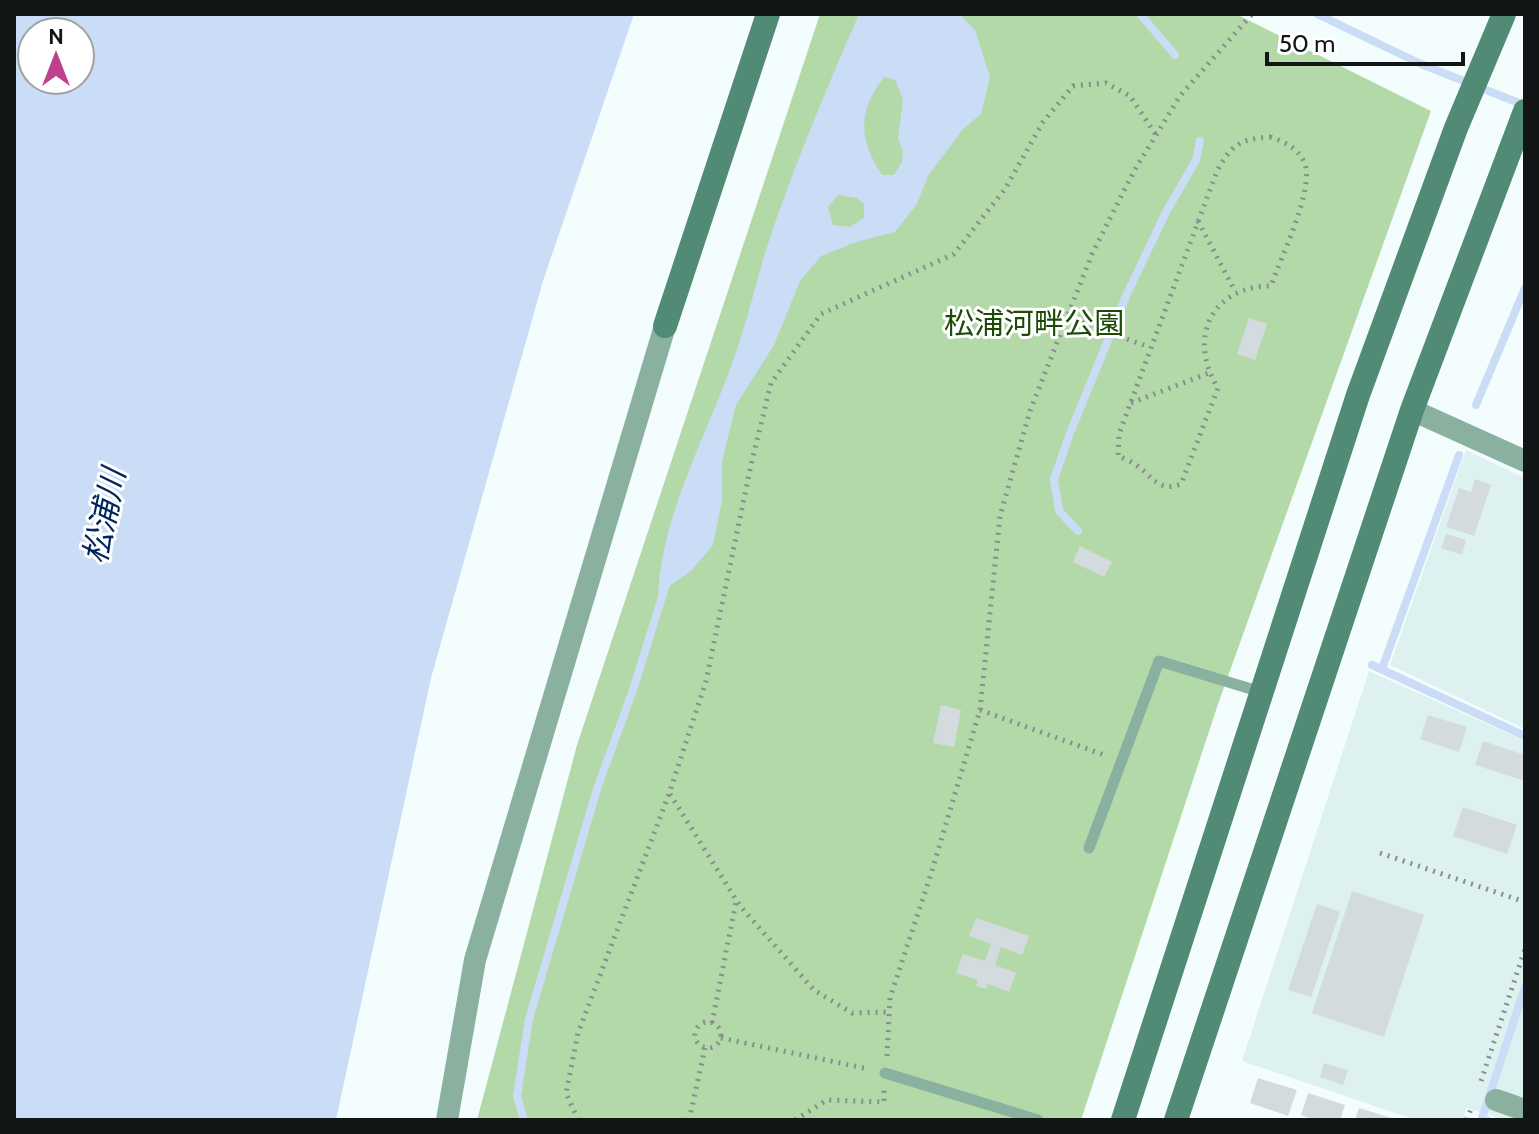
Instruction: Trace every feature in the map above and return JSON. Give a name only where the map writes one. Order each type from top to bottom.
[{"type":"street","points":[[447,1120],[475,960],[665,326],[768,14]]},
{"type":"street","points":[[1123,1120],[1358,395],[1456,128],[1499,25]]},
{"type":"street","points":[[1181,1119],[1412,410],[1525,111]]},
{"type":"street","points":[[1412,410],[1525,461]]},
{"type":"street","points":[[1496,1100],[1525,1110]]},
{"type":"lane","points":[[1089,848],[1159,661],[1262,692]]},
{"type":"lane","points":[[885,1073],[1038,1120]]},
{"type":"path","points":[[795,1120],[827,1100],[884,1102],[890,998],[980,710],[1000,516],[1030,411],[1092,254],[1134,171],[1180,96],[1252,14]]},
{"type":"path","points":[[578,1120],[566,1093],[578,1033],[669,794],[706,681],[771,383],[821,314],[954,254],[1005,189],[1043,122],[1073,86],[1106,83],[1130,96],[1156,135]]},
{"type":"path","points":[[1270,137],[1290,145],[1305,163],[1306,188],[1271,286],[1235,291],[1222,302],[1209,322],[1203,347],[1209,373],[1218,388],[1181,484],[1171,488],[1160,485],[1136,465],[1118,456],[1119,434],[1197,220],[1228,150],[1250,138],[1270,137]]},
{"type":"path","points":[[1197,220],[1235,291]]},
{"type":"path","points":[[1067,317],[1149,347]]},
{"type":"path","points":[[1130,403],[1209,373]]},
{"type":"path","points":[[980,710],[1121,761]]},
{"type":"path","points":[[669,794],[736,900],[814,990],[852,1013],[890,1012]]},
{"type":"path","points":[[1380,853],[1525,902]]},
{"type":"path","points":[[712,1023],[736,900]]},
{"type":"path","points":[[1467,1120],[1525,949]]},
{"type":"path","points":[[712,1023],[718,1027],[721,1038],[715,1046],[705,1048],[697,1042],[695,1033],[699,1025],[712,1023]]},
{"type":"path","points":[[721,1038],[885,1073]]},
{"type":"path","points":[[689,1120],[705,1048]]},
{"type":"shaded area","points":[[1466,450],[1525,478],[1525,729],[1390,665]]},
{"type":"shaded area","points":[[1369,671],[1525,741],[1525,1120],[1504,1120],[1467,1108],[1464,1115],[1479,1120],[1416,1120],[1242,1061]]},
{"type":"green space","name":"松浦河畔公園","points":[[820,14],[1236,14],[1431,111],[1218,704],[1081,1120],[477,1120],[577,745]]},
{"type":"water","name":"松浦川","points":[[14,14],[634,14],[543,281],[431,678],[336,1120],[14,1120]]},
{"type":"water","points":[[859,14],[959,14],[975,30],[990,77],[981,114],[963,129],[928,176],[917,204],[895,232],[856,242],[821,256],[800,281],[774,345],[736,405],[722,461],[722,500],[713,545],[691,571],[658,594],[668,533],[677,503],[734,358],[785,196]],"holes":[[[884,77],[895,80],[903,99],[898,139],[903,151],[902,162],[894,175],[882,175],[865,138],[865,114]],[[838,195],[857,198],[864,204],[864,218],[850,227],[833,225],[828,207]]]},
{"type":"building","points":[[1249,318],[1267,324],[1255,360],[1237,354]]},
{"type":"building","points":[[1475,479],[1491,485],[1474,536],[1446,527],[1459,488],[1471,492]]},
{"type":"building","points":[[1446,534],[1466,540],[1462,555],[1441,548]]},
{"type":"building","points":[[1080,546],[1112,562],[1104,577],[1073,562]]},
{"type":"building","points":[[941,705],[961,710],[954,747],[933,743]]},
{"type":"building","points":[[1428,715],[1467,727],[1459,752],[1420,739]]},
{"type":"building","points":[[1483,741],[1525,755],[1525,781],[1475,765]]},
{"type":"building","points":[[1463,807],[1517,825],[1507,854],[1453,836]]},
{"type":"building","points":[[1352,891],[1424,915],[1384,1037],[1312,1013]]},
{"type":"building","points":[[1317,904],[1340,912],[1311,997],[1288,990]]},
{"type":"building","points":[[976,918],[1029,936],[1022,955],[1001,947],[995,965],[1016,973],[1009,992],[988,984],[986,989],[976,986],[978,980],[956,973],[963,954],[985,961],[991,944],[969,936]]},
{"type":"building","points":[[1324,1063],[1348,1070],[1343,1085],[1320,1077]]},
{"type":"building","points":[[1258,1078],[1297,1090],[1288,1116],[1250,1103]]},
{"type":"building","points":[[1308,1093],[1345,1105],[1340,1120],[1315,1120],[1301,1115]]},
{"type":"building","points":[[1359,1108],[1395,1119],[1395,1120],[1355,1120]]},
{"type":"waterway","points":[[1140,14],[1175,55]]},
{"type":"waterway","points":[[1317,14],[1421,64],[1524,105]]},
{"type":"waterway","points":[[1078,531],[1059,511],[1054,479],[1126,296],[1166,212],[1196,160],[1200,141]]},
{"type":"waterway","points":[[1476,405],[1525,288]]},
{"type":"waterway","points":[[1382,669],[1459,455]]},
{"type":"waterway","points":[[524,1120],[517,1096],[529,1019],[597,789],[633,690],[666,584]]},
{"type":"waterway","points":[[1372,665],[1525,736]]},
{"type":"waterway","points":[[1487,1120],[1482,1118],[1525,987]]}]
